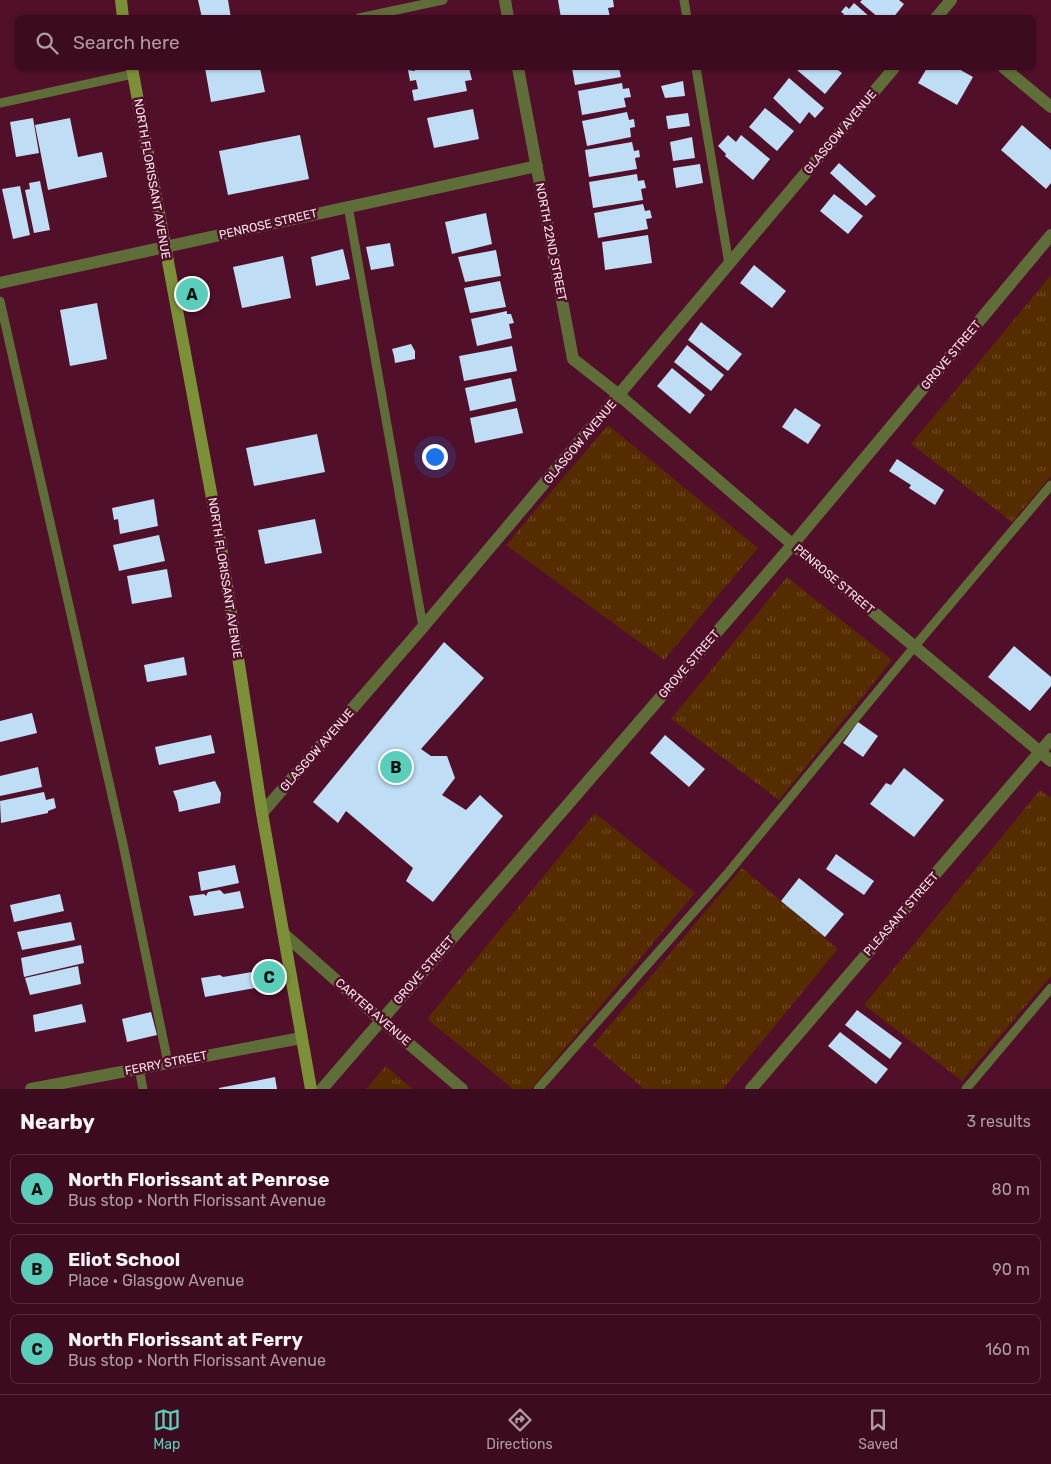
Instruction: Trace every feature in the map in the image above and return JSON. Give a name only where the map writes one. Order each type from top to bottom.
[{"type":"main road","points":[[121,0],[124,15]]},
{"type":"main road","name":"NORTH FLORISSANT AVENUE","points":[[132,71],[220,541],[262,813],[310,1089]]},
{"type":"street","points":[[506,0],[508,15]]},
{"type":"street","points":[[941,15],[951,0]]},
{"type":"street","name":"NORTH 22ND STREET","points":[[518,70],[573,358],[619,395]]},
{"type":"street","name":"GLASGOW AVENUE","points":[[262,813],[424,627],[892,70]]},
{"type":"street","points":[[1006,70],[1051,107]]},
{"type":"street","name":"PENROSE STREET","points":[[0,283],[537,166]]},
{"type":"street","name":"GROVE STREET","points":[[322,1089],[793,544],[1051,235]]},
{"type":"street","name":"PENROSE STREET","points":[[619,395],[793,544],[1051,760]]},
{"type":"street","name":"PLEASANT STREET","points":[[751,1089],[1051,739]]},
{"type":"street","name":"CARTER AVENUE","points":[[284,934],[462,1089]]},
{"type":"street","name":"FERRY STREET","points":[[30,1089],[301,1038]]},
{"type":"lane","points":[[374,15],[443,0]]},
{"type":"lane","points":[[684,0],[686,15]]},
{"type":"lane","points":[[696,70],[729,264]]},
{"type":"lane","points":[[0,103],[132,71]]},
{"type":"lane","points":[[348,206],[424,627]]},
{"type":"lane","points":[[0,301],[121,834],[168,1063]]},
{"type":"lane","points":[[538,1089],[727,874],[1051,485]]},
{"type":"lane","points":[[966,1089],[1051,988]]},
{"type":"lane","points":[[139,1068],[143,1089]]},
{"type":"green space","points":[[1051,275],[1051,476],[1012,522],[911,444]]},
{"type":"green space","points":[[608,425],[758,548],[664,660],[506,545]]},
{"type":"green space","points":[[787,577],[892,660],[779,800],[671,719]]},
{"type":"green space","points":[[1040,790],[1051,798],[1051,976],[962,1081],[864,1005]]},
{"type":"green space","points":[[595,813],[695,893],[531,1089],[513,1089],[427,1019]]},
{"type":"green space","points":[[742,868],[838,949],[723,1089],[644,1089],[593,1045]]},
{"type":"green space","points":[[386,1066],[413,1089],[366,1089]]},
{"type":"building","points":[[198,0],[228,0],[230,15],[201,15]]},
{"type":"building","points":[[558,0],[613,0],[614,7],[608,8],[610,15],[560,15]]},
{"type":"building","points":[[862,0],[899,0],[904,4],[895,15],[875,15],[860,2]]},
{"type":"building","points":[[854,3],[868,15],[843,15],[841,12],[846,6],[849,9]]},
{"type":"building","points":[[205,70],[260,70],[265,92],[211,102]]},
{"type":"building","points":[[408,70],[470,70],[472,80],[465,81],[467,91],[414,101],[412,90],[418,89],[416,80],[410,81]]},
{"type":"building","points":[[572,70],[619,70],[621,77],[575,85]]},
{"type":"building","points":[[797,70],[838,70],[842,73],[825,94]]},
{"type":"building","points":[[926,70],[961,70],[973,77],[957,105],[918,83]]},
{"type":"building","points":[[789,78],[824,108],[815,118],[809,112],[800,124],[773,98]]},
{"type":"building","points":[[683,81],[685,96],[665,98],[661,86]]},
{"type":"building","points":[[622,83],[623,89],[629,88],[631,97],[624,98],[626,107],[582,115],[578,91]]},
{"type":"building","points":[[765,108],[794,131],[777,151],[749,127]]},
{"type":"building","points":[[473,109],[479,139],[434,148],[427,118]]},
{"type":"building","points":[[627,112],[629,120],[634,119],[635,127],[630,128],[631,137],[587,146],[582,121]]},
{"type":"building","points":[[688,113],[690,126],[668,129],[666,116]]},
{"type":"building","points":[[33,118],[39,153],[16,157],[10,122]]},
{"type":"building","points":[[70,118],[78,157],[102,152],[107,177],[48,190],[35,125]]},
{"type":"building","points":[[1022,125],[1051,150],[1051,183],[1046,189],[1001,150]]},
{"type":"building","points":[[300,135],[309,179],[228,195],[219,151]]},
{"type":"building","points":[[728,135],[736,142],[741,135],[770,159],[753,180],[725,156],[726,154],[718,146]]},
{"type":"building","points":[[692,137],[695,158],[673,161],[670,142]]},
{"type":"building","points":[[632,142],[634,151],[639,150],[640,157],[635,158],[637,169],[589,177],[585,150]]},
{"type":"building","points":[[839,163],[876,196],[866,206],[830,173]]},
{"type":"building","points":[[700,164],[703,183],[676,188],[673,168]]},
{"type":"building","points":[[637,174],[638,181],[644,180],[646,188],[641,189],[643,200],[593,208],[589,182]]},
{"type":"building","points":[[40,181],[50,230],[34,233],[25,190],[30,189],[29,183]]},
{"type":"building","points":[[20,186],[30,235],[13,239],[2,189]]},
{"type":"building","points":[[834,194],[863,216],[848,234],[820,211]]},
{"type":"building","points":[[643,204],[645,211],[650,210],[652,218],[646,219],[648,229],[598,238],[594,213]]},
{"type":"building","points":[[486,213],[492,244],[452,254],[445,222]]},
{"type":"building","points":[[648,235],[652,263],[605,270],[602,242]]},
{"type":"building","points":[[390,243],[394,266],[371,270],[366,247]]},
{"type":"building","points":[[343,249],[350,279],[316,286],[311,257]]},
{"type":"building","points":[[496,250],[501,276],[465,282],[458,257]]},
{"type":"building","points":[[283,256],[291,298],[242,308],[233,267]]},
{"type":"building","points":[[754,265],[786,291],[772,308],[740,283]]},
{"type":"building","points":[[500,281],[506,307],[470,313],[464,288]]},
{"type":"building","points":[[97,303],[107,359],[70,366],[60,310]]},
{"type":"building","points":[[507,311],[507,314],[511,314],[514,323],[509,324],[512,338],[477,346],[471,319]]},
{"type":"building","points":[[701,322],[742,354],[728,371],[688,340]]},
{"type":"building","points":[[411,344],[415,351],[415,359],[395,363],[392,349]]},
{"type":"building","points":[[687,345],[724,375],[711,391],[674,362]]},
{"type":"building","points":[[512,346],[517,371],[464,381],[459,356]]},
{"type":"building","points":[[672,368],[705,395],[690,414],[657,386]]},
{"type":"building","points":[[511,378],[516,401],[470,411],[465,388]]},
{"type":"building","points":[[517,408],[523,433],[475,443],[470,418]]},
{"type":"building","points":[[795,408],[821,425],[808,444],[782,427]]},
{"type":"building","points":[[317,434],[325,472],[254,486],[246,448]]},
{"type":"building","points":[[897,459],[944,490],[935,505],[909,488],[911,485],[889,471]]},
{"type":"building","points":[[154,499],[158,526],[120,534],[118,519],[114,520],[112,508]]},
{"type":"building","points":[[315,519],[322,553],[265,564],[258,530]]},
{"type":"building","points":[[159,535],[165,561],[119,571],[113,545]]},
{"type":"building","points":[[167,569],[172,597],[132,604],[127,576]]},
{"type":"building","points":[[444,642],[484,678],[421,749],[431,756],[447,756],[455,778],[442,795],[466,810],[480,795],[503,816],[433,902],[406,881],[413,868],[346,811],[338,823],[313,802]]},
{"type":"building","points":[[1014,646],[1051,677],[1051,686],[1030,711],[988,677]]},
{"type":"building","points":[[184,657],[187,675],[147,682],[144,665]]},
{"type":"building","points":[[32,713],[37,733],[0,742],[0,721]]},
{"type":"building","points":[[858,722],[878,736],[863,757],[843,743]]},
{"type":"building","points":[[211,735],[215,753],[159,765],[155,747]]},
{"type":"building","points":[[665,735],[705,769],[689,787],[650,753]]},
{"type":"building","points":[[38,767],[42,787],[0,796],[0,776]]},
{"type":"building","points":[[904,768],[944,800],[914,837],[870,804],[886,783],[891,785]]},
{"type":"building","points":[[215,781],[221,793],[220,803],[179,812],[173,791]]},
{"type":"building","points":[[44,792],[46,800],[54,798],[56,808],[48,811],[48,813],[1,823],[0,801]]},
{"type":"building","points":[[836,854],[874,881],[864,895],[826,869]]},
{"type":"building","points":[[235,865],[239,883],[201,891],[198,872]]},
{"type":"building","points":[[799,878],[844,914],[825,937],[781,901]]},
{"type":"building","points":[[220,890],[224,894],[240,891],[244,908],[194,916],[189,896],[204,894],[206,896],[208,892]]},
{"type":"building","points":[[60,894],[64,911],[14,922],[10,905]]},
{"type":"building","points":[[71,922],[75,940],[22,950],[17,932]]},
{"type":"building","points":[[81,945],[84,963],[24,977],[21,958]]},
{"type":"building","points":[[78,966],[81,984],[30,995],[25,978]]},
{"type":"building","points":[[252,972],[255,988],[205,997],[201,978],[220,975],[223,977]]},
{"type":"building","points":[[82,1004],[86,1022],[35,1032],[33,1015]]},
{"type":"building","points":[[857,1010],[902,1043],[890,1059],[845,1025]]},
{"type":"building","points":[[151,1012],[157,1035],[127,1042],[122,1019]]},
{"type":"building","points":[[840,1032],[888,1069],[876,1084],[828,1046]]},
{"type":"building","points":[[275,1077],[277,1089],[219,1089],[219,1088]]},
{"type":"place","name":"North Florissant at Penrose","points":[[192,294]]},
{"type":"place","name":"Eliot School","points":[[396,767]]},
{"type":"place","name":"North Florissant at Ferry","points":[[269,977]]}]
